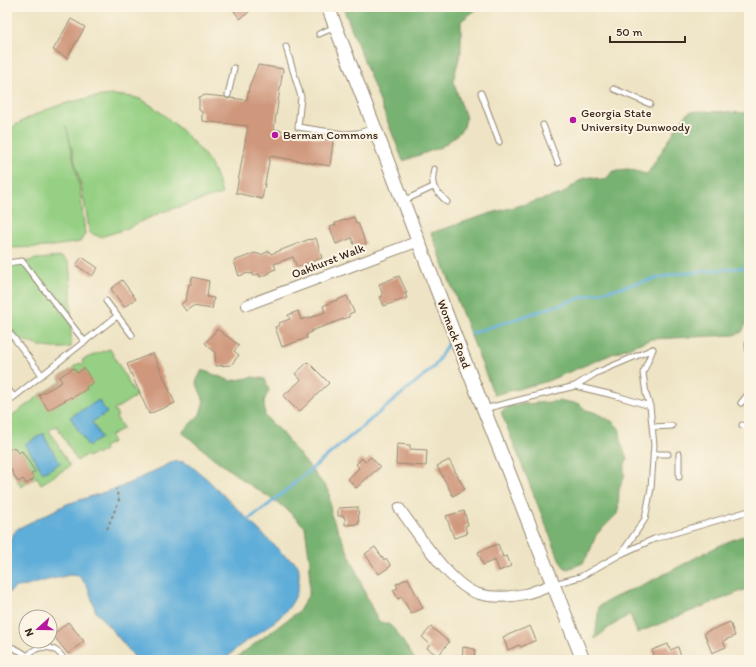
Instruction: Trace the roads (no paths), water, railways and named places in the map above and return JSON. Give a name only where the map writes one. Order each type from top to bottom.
[{"type":"street","name":"Womack Road","points":[[328,7],[583,660]]},
{"type":"street","name":"Oakhurst Walk","points":[[247,305],[419,241]]},
{"type":"street","points":[[399,508],[444,569],[460,584],[478,594],[510,596],[525,594],[554,584]]},
{"type":"lane","points":[[319,34],[336,27]]},
{"type":"lane","points":[[286,47],[301,97],[298,127],[341,134],[358,133],[375,128]]},
{"type":"lane","points":[[228,95],[234,68]]},
{"type":"lane","points":[[614,89],[650,104]]},
{"type":"lane","points":[[481,93],[499,142]]},
{"type":"lane","points":[[543,125],[558,163]]},
{"type":"lane","points":[[434,169],[432,178],[433,187],[447,202]]},
{"type":"lane","points":[[403,201],[433,187]]},
{"type":"lane","points":[[7,263],[22,261],[85,342]]},
{"type":"lane","points":[[106,301],[132,334]]},
{"type":"lane","points":[[7,402],[117,316]]},
{"type":"lane","points":[[7,329],[42,375]]},
{"type":"lane","points":[[748,344],[749,362]]},
{"type":"lane","points":[[484,409],[575,386],[603,370],[654,349],[643,373],[646,394],[650,406],[652,427],[653,454],[651,488],[645,519],[621,554]]},
{"type":"lane","points":[[575,386],[650,406]]},
{"type":"lane","points":[[7,388],[14,397]]},
{"type":"lane","points":[[741,403],[749,393]]},
{"type":"lane","points":[[742,425],[749,427]]},
{"type":"lane","points":[[652,427],[672,426]]},
{"type":"lane","points":[[653,454],[668,454]]},
{"type":"lane","points":[[679,454],[679,477]]},
{"type":"lane","points":[[554,584],[580,577],[621,554],[654,539],[749,512]]},
{"type":"lane","points":[[7,645],[20,651],[27,658],[32,651],[45,646],[51,647],[57,650],[62,655],[64,660]]},
{"type":"water","points":[[99,400],[107,413],[92,422],[101,438],[88,446],[70,417]]},
{"type":"water","points":[[44,433],[44,436],[60,463],[43,473],[27,447],[24,445]]},
{"type":"water","points":[[175,461],[190,465],[207,479],[284,555],[295,562],[298,566],[299,578],[297,590],[287,610],[279,618],[235,650],[225,660],[137,660],[96,612],[88,587],[79,576],[70,575],[27,586],[16,587],[7,594],[7,543],[17,529],[67,504],[121,487]]},
{"type":"waterway","points":[[472,333],[590,295],[675,274],[749,267]]},
{"type":"waterway","points":[[248,520],[267,506],[434,367],[448,344]]},
{"type":"place","name":"Georgia State University Dunwoody","points":[[573,120]]},
{"type":"place","name":"Berman Commons","points":[[275,135]]}]
